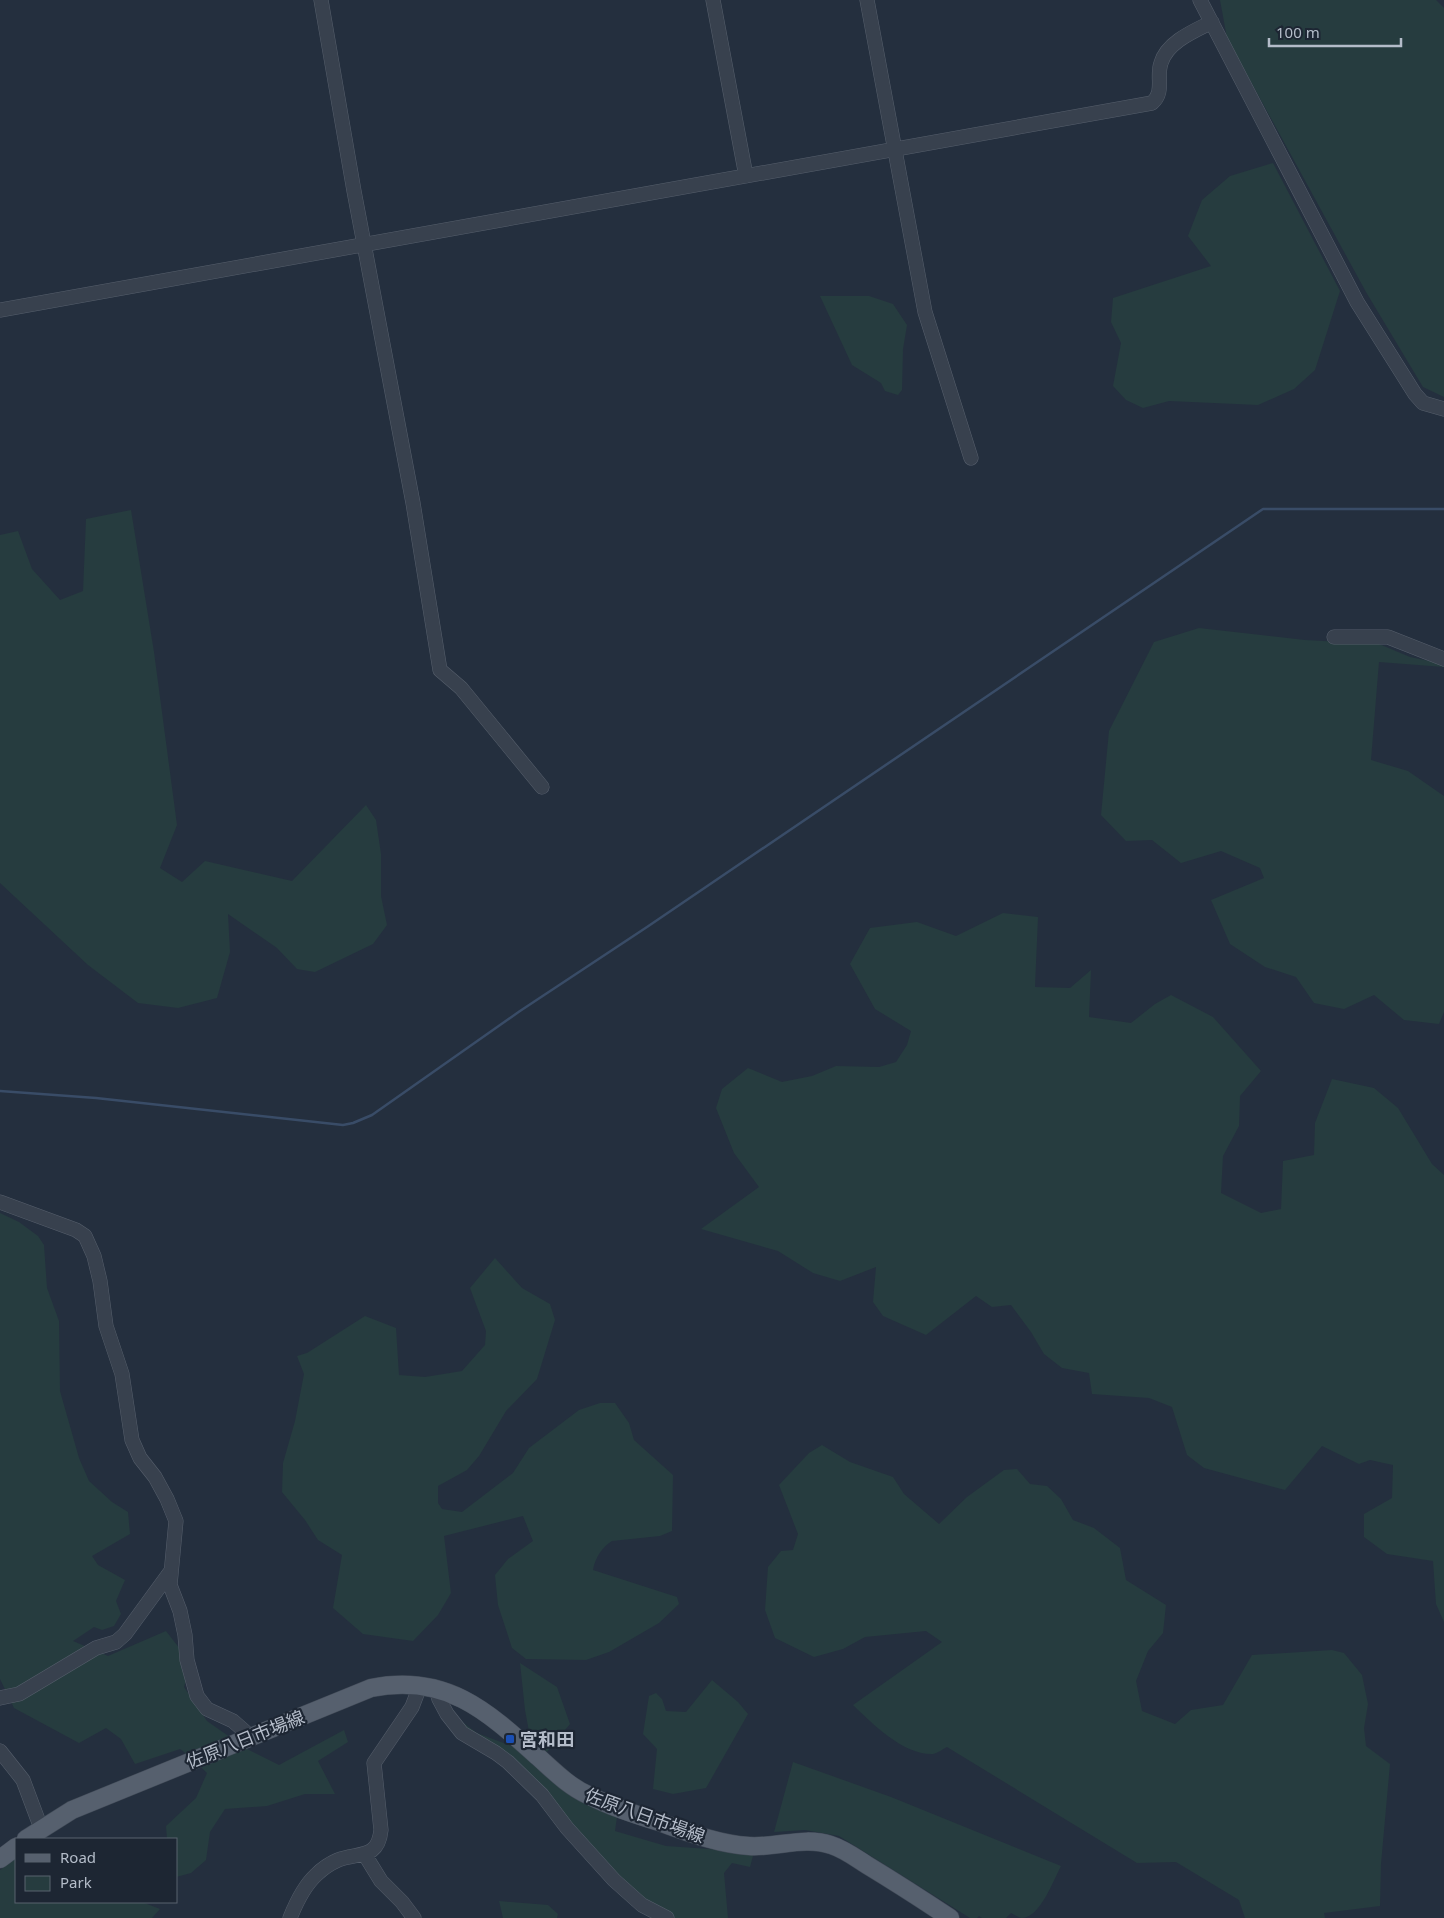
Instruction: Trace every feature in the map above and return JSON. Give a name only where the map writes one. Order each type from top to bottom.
[{"type":"main road","name":"佐原八日市場線","points":[[27,1838],[41,1828],[79,1807],[371,1688],[399,1683],[428,1688],[460,1697],[479,1707],[506,1728],[569,1784],[601,1802],[703,1837],[728,1843],[749,1846],[812,1841],[832,1845],[950,1918]]},
{"type":"main road","points":[[0,1859],[15,1848]]},
{"type":"street","points":[[321,0],[364,244],[413,504],[440,670],[461,688],[542,787]]},
{"type":"street","points":[[713,0],[746,176]]},
{"type":"street","points":[[867,0],[893,149],[925,312],[971,458]]},
{"type":"street","points":[[1200,0],[1356,302],[1415,394],[1423,403],[1444,409]]},
{"type":"street","points":[[0,310],[1152,103],[1158,98],[1161,63],[1166,52],[1188,34],[1212,22]]},
{"type":"street","points":[[1334,637],[1388,637],[1444,659]]},
{"type":"street","points":[[0,1202],[76,1230],[85,1236],[90,1245],[100,1281],[106,1326],[122,1374],[132,1440],[140,1458],[155,1477],[167,1499],[176,1521],[170,1585],[180,1611],[185,1635],[187,1660],[197,1696],[206,1709],[233,1720],[250,1736]]},
{"type":"street","points":[[0,1698],[19,1694],[96,1648],[116,1642],[125,1634],[171,1572]]},
{"type":"street","points":[[290,1918],[296,1902],[315,1876],[339,1860],[365,1855],[376,1846],[382,1830],[374,1763],[412,1707],[428,1688],[439,1699],[447,1714],[462,1733],[508,1762],[542,1795],[567,1828],[614,1880],[642,1905],[667,1918]]},
{"type":"street","points":[[0,1751],[23,1780],[41,1828]]},
{"type":"street","points":[[365,1855],[381,1881],[402,1902],[414,1918]]},
{"type":"green space","points":[[1220,0],[1436,0],[1444,8],[1444,397],[1423,387],[1366,292],[1227,38]]},
{"type":"green space","points":[[1273,163],[1340,291],[1315,370],[1294,389],[1258,405],[1169,401],[1143,408],[1126,400],[1113,386],[1121,343],[1111,322],[1113,298],[1211,266],[1188,236],[1202,200],[1230,176]]},
{"type":"green space","points":[[820,296],[869,296],[893,304],[907,325],[903,349],[902,390],[898,395],[885,391],[881,383],[852,365]]},
{"type":"green space","points":[[131,510],[154,652],[177,825],[160,868],[182,882],[205,861],[292,881],[366,805],[376,820],[381,854],[381,896],[387,925],[373,944],[315,972],[297,969],[277,948],[228,914],[230,952],[217,998],[178,1008],[138,1003],[88,965],[0,883],[0,535],[18,531],[32,569],[60,600],[83,591],[86,519]]},
{"type":"green space","points":[[1199,628],[1305,640],[1379,644],[1410,657],[1444,664],[1444,667],[1379,662],[1371,760],[1408,771],[1444,796],[1444,1012],[1439,1024],[1404,1020],[1374,995],[1344,1009],[1314,1003],[1296,977],[1265,967],[1230,944],[1211,900],[1264,878],[1260,868],[1221,851],[1181,863],[1152,840],[1126,841],[1101,815],[1109,731],[1154,642]]},
{"type":"green space","points":[[1003,913],[1038,917],[1035,987],[1070,988],[1091,970],[1089,1017],[1131,1023],[1155,1004],[1171,995],[1213,1017],[1261,1071],[1240,1096],[1239,1126],[1223,1156],[1221,1193],[1261,1213],[1281,1209],[1283,1161],[1314,1155],[1315,1123],[1332,1079],[1374,1088],[1398,1108],[1432,1164],[1444,1175],[1444,1622],[1436,1604],[1433,1561],[1387,1554],[1364,1537],[1364,1514],[1392,1498],[1393,1465],[1370,1460],[1359,1464],[1322,1446],[1285,1490],[1204,1468],[1187,1455],[1172,1407],[1149,1398],[1092,1394],[1089,1373],[1062,1368],[1044,1354],[1031,1332],[1011,1305],[992,1307],[976,1296],[926,1335],[883,1316],[873,1302],[876,1267],[840,1281],[813,1273],[778,1251],[701,1229],[759,1187],[734,1153],[716,1108],[722,1089],[748,1068],[782,1082],[812,1076],[836,1066],[879,1067],[896,1062],[907,1045],[911,1031],[875,1009],[850,964],[870,928],[917,922],[956,936]]},
{"type":"green space","points":[[0,1213],[19,1222],[38,1236],[44,1245],[47,1288],[59,1321],[60,1391],[79,1458],[89,1481],[112,1502],[128,1512],[130,1534],[92,1556],[98,1565],[125,1580],[116,1601],[121,1614],[114,1626],[102,1630],[94,1627],[73,1641],[108,1656],[166,1631],[191,1663],[184,1687],[207,1721],[247,1749],[279,1765],[344,1730],[348,1742],[318,1761],[335,1794],[305,1794],[267,1806],[225,1809],[210,1832],[206,1860],[191,1873],[178,1876],[178,1838],[167,1838],[166,1826],[196,1798],[207,1773],[180,1749],[135,1764],[121,1739],[106,1728],[79,1743],[14,1708],[0,1679]]},
{"type":"green space","points":[[495,1258],[522,1288],[550,1304],[555,1320],[537,1379],[506,1411],[479,1456],[467,1470],[438,1486],[438,1503],[442,1509],[462,1512],[513,1473],[529,1448],[579,1410],[600,1403],[615,1403],[629,1423],[634,1440],[673,1475],[672,1531],[660,1536],[612,1541],[600,1553],[595,1561],[593,1570],[677,1597],[679,1604],[659,1623],[609,1652],[586,1660],[526,1659],[512,1648],[498,1605],[495,1575],[508,1559],[533,1541],[523,1516],[444,1536],[451,1593],[438,1615],[413,1641],[363,1634],[333,1608],[342,1555],[318,1540],[305,1520],[282,1492],[283,1463],[295,1421],[304,1374],[297,1356],[307,1353],[365,1316],[396,1328],[399,1375],[425,1377],[462,1371],[485,1345],[486,1331],[470,1288]]},
{"type":"green space","points":[[822,1445],[850,1462],[893,1477],[904,1494],[939,1524],[967,1497],[1004,1470],[1017,1469],[1030,1484],[1047,1486],[1061,1499],[1073,1520],[1094,1528],[1120,1548],[1126,1580],[1166,1605],[1163,1633],[1148,1651],[1136,1681],[1142,1711],[1175,1724],[1191,1710],[1223,1705],[1252,1655],[1332,1650],[1344,1653],[1362,1675],[1368,1704],[1364,1728],[1366,1746],[1390,1764],[1381,1864],[1380,1906],[1324,1913],[1325,1918],[1245,1918],[1239,1900],[1176,1862],[1137,1863],[947,1747],[933,1754],[922,1753],[900,1744],[879,1729],[853,1705],[942,1642],[926,1631],[865,1637],[843,1649],[814,1657],[775,1638],[765,1610],[768,1567],[781,1551],[793,1550],[798,1534],[779,1485],[809,1453]]},
{"type":"green space","points":[[520,1663],[557,1687],[570,1724],[547,1752],[530,1737]]},
{"type":"green space","points":[[712,1680],[738,1702],[748,1714],[706,1788],[673,1794],[653,1789],[657,1749],[643,1734],[649,1696],[656,1693],[662,1699],[666,1711],[686,1712]]},
{"type":"green space","points":[[453,1715],[477,1733],[519,1749],[532,1764],[578,1799],[617,1817],[615,1831],[666,1846],[754,1852],[750,1867],[732,1863],[724,1873],[728,1918],[675,1918],[647,1903],[617,1875],[547,1795],[468,1735]]},
{"type":"green space","points":[[793,1762],[891,1797],[1061,1866],[1046,1897],[1035,1912],[1029,1916],[1021,1918],[1011,1913],[1006,1918],[982,1918],[979,1916],[977,1918],[970,1918],[839,1836],[805,1830],[774,1832]]},
{"type":"green space","points":[[15,1859],[15,1903],[145,1903],[160,1909],[152,1918],[0,1918],[0,1870]]},
{"type":"green space","points":[[499,1901],[548,1905],[558,1914],[557,1918],[503,1918]]},
{"type":"waterway","points":[[0,1091],[96,1098],[343,1125],[353,1123],[372,1115],[520,1011],[1263,509],[1444,509]]},
{"type":"place","name":"宮和田","points":[[510,1739]]}]
